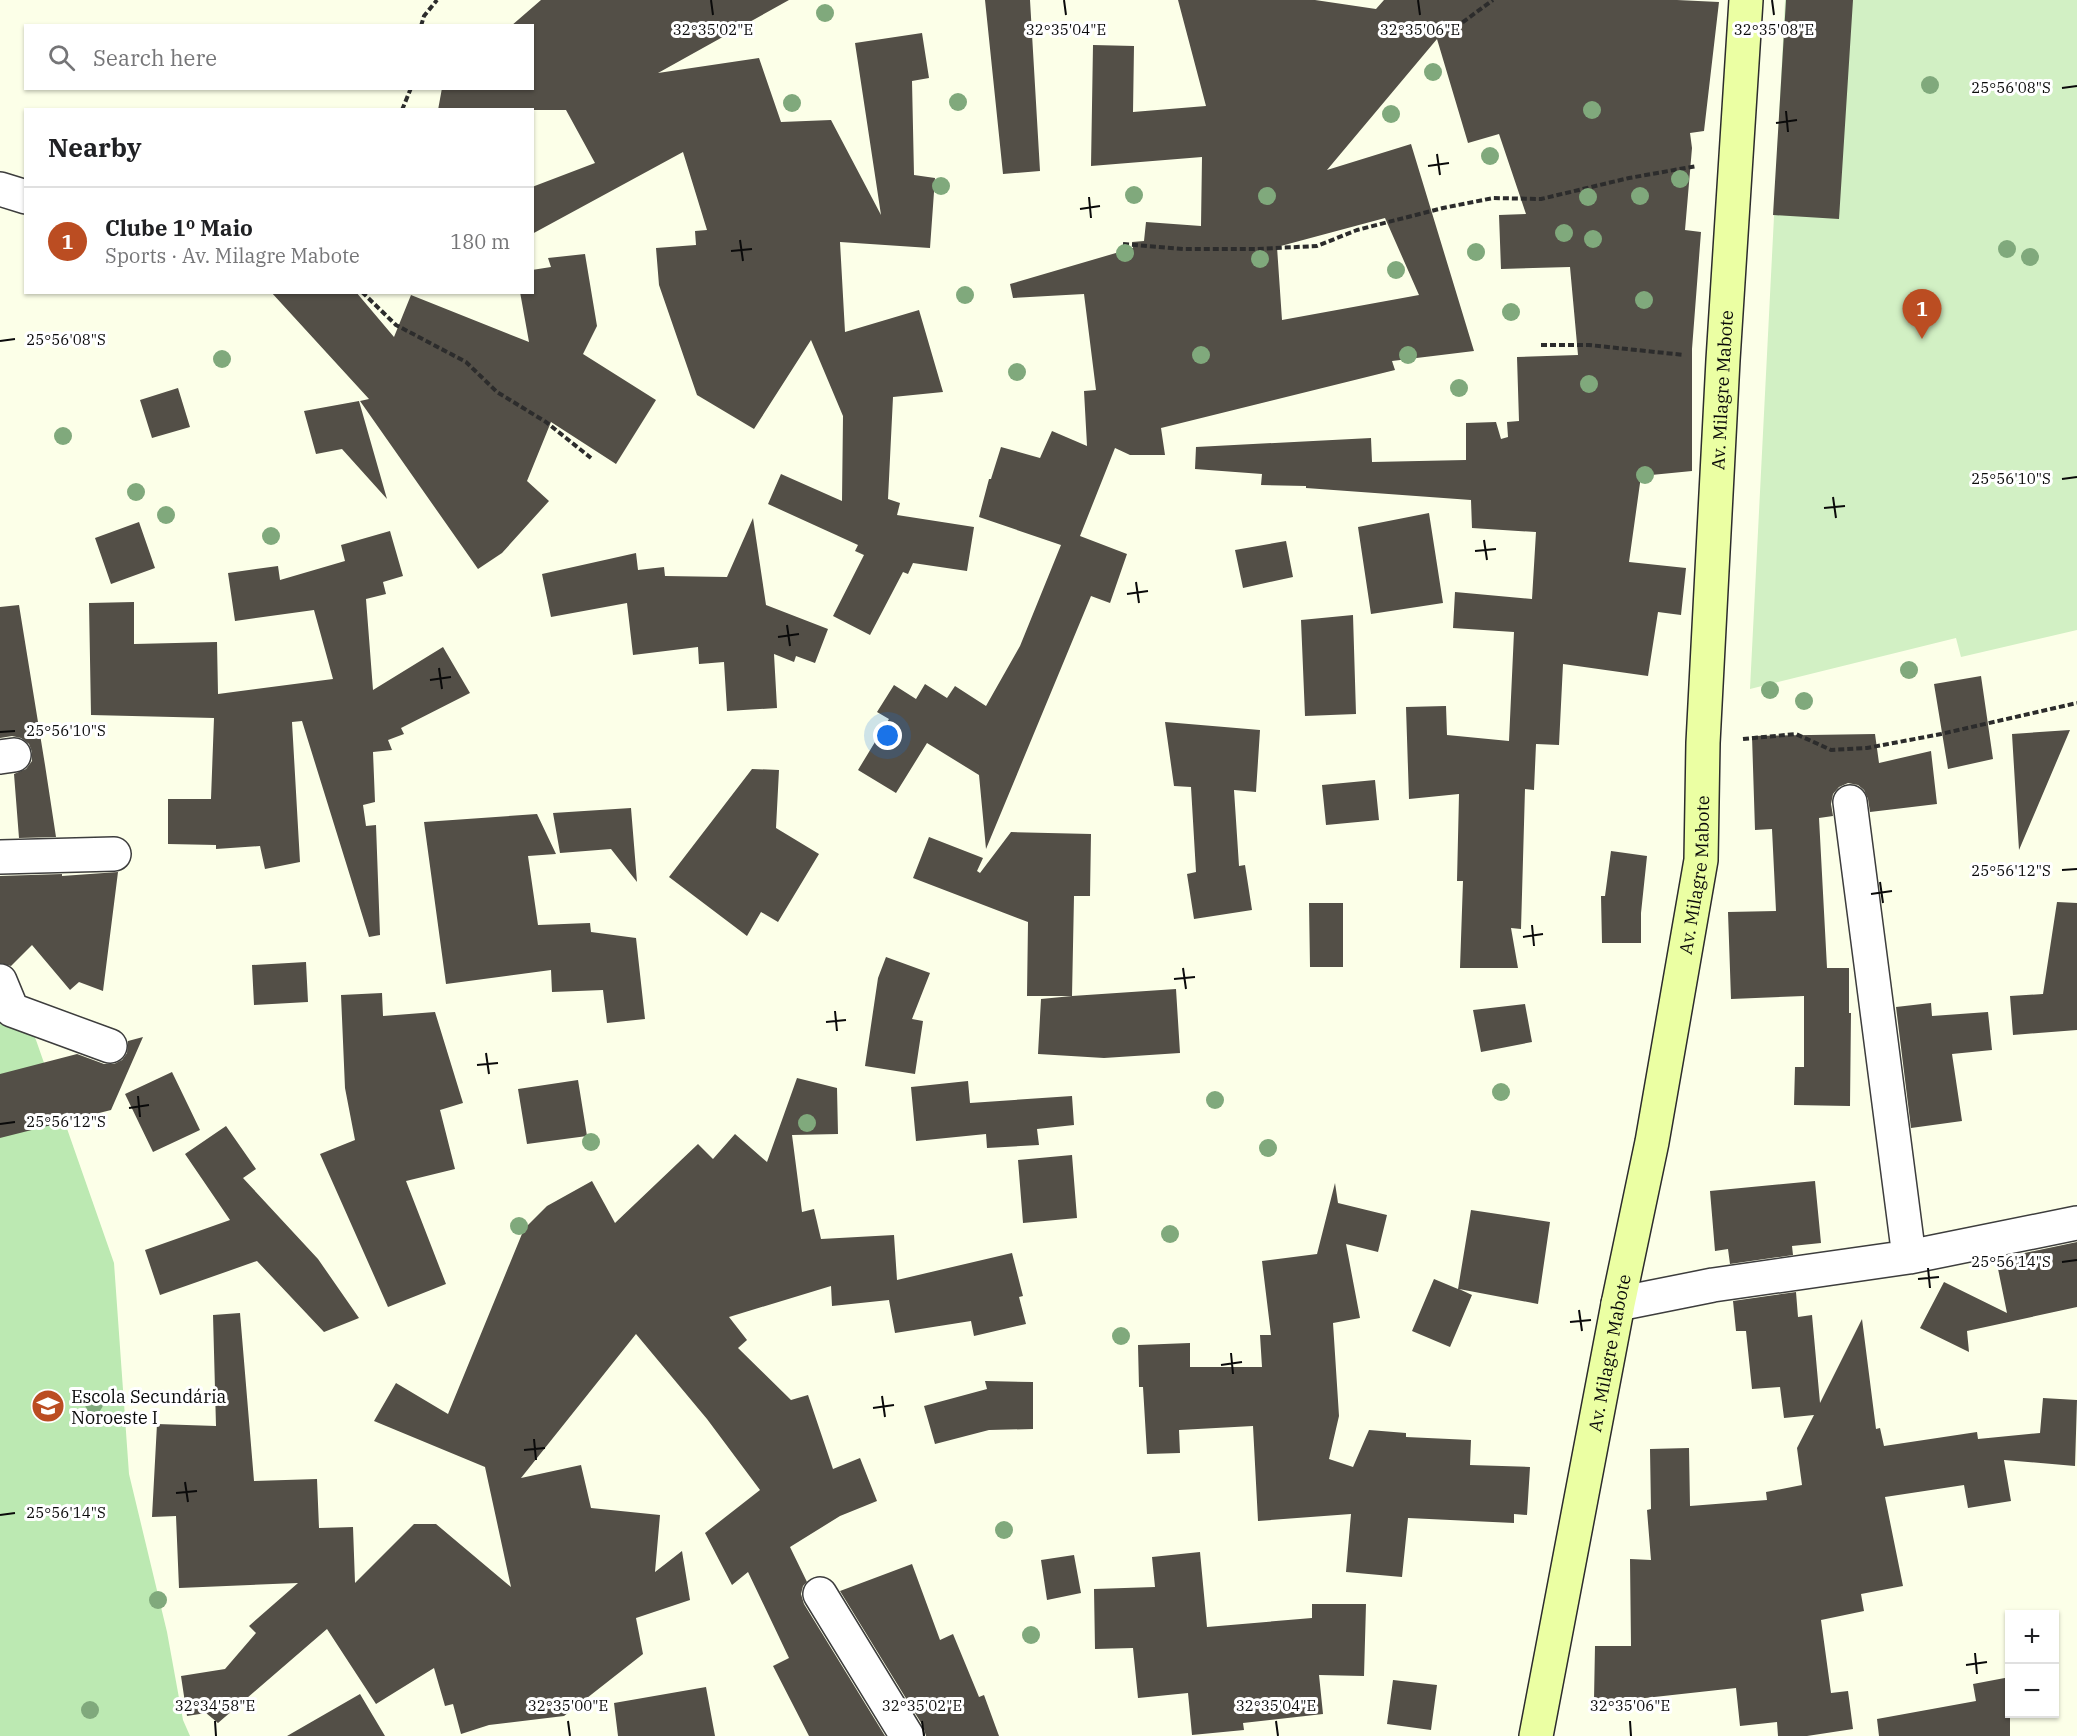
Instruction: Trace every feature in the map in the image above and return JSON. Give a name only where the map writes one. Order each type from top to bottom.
[{"type":"street","name":"Av. Milagre Mabote","points":[[1536,1736],[1618,1304],[1652,1142],[1701,860],[1703,743],[1746,0]]},
{"type":"street","points":[[0,189],[24,196]]},
{"type":"street","points":[[1850,802],[1909,1257]]},
{"type":"street","points":[[0,857],[114,854]]},
{"type":"street","points":[[0,981],[12,1010],[110,1046]]},
{"type":"street","points":[[1618,1304],[1713,1285],[1909,1257],[2077,1223]]},
{"type":"street","points":[[820,1594],[906,1736]]},
{"type":"path","points":[[422,24],[424,16],[437,0]]},
{"type":"path","points":[[1448,33],[1493,0]]},
{"type":"path","points":[[403,108],[410,90]]},
{"type":"path","points":[[1124,244],[1183,249],[1317,246],[1357,230],[1443,208],[1494,198],[1541,199],[1629,178],[1737,160]]},
{"type":"path","points":[[364,294],[396,325],[466,362],[497,392],[546,422],[591,458]]},
{"type":"path","points":[[1541,345],[1589,345],[1724,360]]},
{"type":"path","points":[[1703,743],[1796,734],[1831,750],[1867,748],[1941,734],[2077,703]]},
{"type":"green space","points":[[1785,0],[2077,0],[2077,630],[1961,657],[1956,638],[1750,689]]},
{"type":"green space","name":"Escola Secundária Noroeste I","points":[[0,954],[36,1040],[114,1263],[129,1474],[167,1632],[183,1720],[190,1736],[0,1736]]},
{"type":"building","points":[[541,0],[789,0],[658,73],[759,58],[781,122],[831,120],[881,215],[855,43],[922,33],[929,78],[912,81],[914,175],[935,178],[930,248],[840,242],[845,332],[919,310],[943,392],[893,397],[888,499],[900,503],[897,515],[974,527],[967,571],[913,563],[908,574],[903,572],[870,635],[833,616],[864,555],[855,551],[858,545],[768,504],[781,474],[842,501],[843,416],[811,340],[754,429],[697,395],[659,285],[656,248],[696,245],[695,231],[707,230],[683,152],[534,233],[534,186],[595,163],[566,110],[438,108],[442,90],[534,90],[534,24],[513,24]]},
{"type":"building","points":[[985,0],[1030,0],[1040,171],[1003,174]]},
{"type":"building","points":[[1178,0],[1315,0],[1376,9],[1384,0],[1719,2],[1704,131],[1690,133],[1692,148],[1685,230],[1701,232],[1692,349],[1692,471],[1641,476],[1629,562],[1686,568],[1681,615],[1658,612],[1648,676],[1563,664],[1559,745],[1536,744],[1534,790],[1525,789],[1521,929],[1511,928],[1518,968],[1460,968],[1463,881],[1457,881],[1459,794],[1409,799],[1406,707],[1446,706],[1447,735],[1509,741],[1514,632],[1453,628],[1455,592],[1532,599],[1536,532],[1472,528],[1471,500],[1306,488],[1306,486],[1261,485],[1262,474],[1195,469],[1196,447],[1371,438],[1372,462],[1466,460],[1466,423],[1496,422],[1501,439],[1508,437],[1507,422],[1519,421],[1517,357],[1578,355],[1570,267],[1501,269],[1499,215],[1526,214],[1499,134],[1468,143],[1437,39],[1327,170],[1411,144],[1474,351],[1392,361],[1395,370],[1161,428],[1165,455],[1130,455],[1115,448],[1080,536],[1127,554],[1110,603],[1091,596],[986,849],[979,775],[927,743],[896,793],[858,770],[889,719],[877,712],[894,685],[916,699],[925,684],[947,698],[955,686],[986,706],[1020,646],[1061,545],[979,517],[989,479],[991,479],[1001,447],[1040,458],[1052,431],[1087,446],[1084,391],[1096,390],[1084,294],[1013,298],[1010,284],[1133,248],[1132,242],[1144,241],[1146,222],[1201,226],[1202,157],[1091,166],[1093,45],[1134,46],[1133,112],[1206,106]],"holes":[[[1385,218],[1419,295],[1282,320],[1277,247]]]},
{"type":"building","points":[[1786,0],[1853,0],[1839,219],[1773,215]]},
{"type":"building","points":[[585,254],[597,326],[583,354],[656,400],[616,464],[551,422],[527,481],[549,501],[502,553],[478,569],[360,401],[369,399],[273,294],[358,294],[394,337],[411,295],[529,342],[520,294],[534,294],[534,270],[551,267],[548,258]]},
{"type":"building","points":[[178,388],[190,427],[152,438],[140,400]]},
{"type":"building","points":[[359,401],[387,499],[342,449],[316,454],[304,411]]},
{"type":"building","points":[[1429,513],[1443,603],[1371,614],[1358,527]]},
{"type":"building","points":[[753,518],[766,605],[828,629],[815,663],[796,656],[794,662],[774,654],[777,708],[727,711],[724,662],[699,664],[698,647],[633,655],[627,603],[551,617],[542,574],[636,553],[638,570],[664,567],[665,576],[727,577]]},
{"type":"building","points":[[139,522],[155,568],[111,584],[95,538]]},
{"type":"building","points":[[390,531],[403,576],[383,582],[386,594],[366,599],[373,690],[443,647],[470,693],[401,728],[404,734],[388,740],[392,750],[373,752],[375,802],[363,805],[366,826],[376,825],[380,935],[369,937],[302,721],[292,722],[300,862],[265,869],[260,846],[216,849],[216,845],[168,844],[168,799],[211,799],[214,718],[91,715],[89,603],[134,602],[134,644],[217,642],[218,694],[333,679],[314,610],[235,621],[228,573],[278,566],[280,580],[345,561],[341,545]]},
{"type":"building","points":[[1286,541],[1293,577],[1243,588],[1235,550]]},
{"type":"building","points":[[19,605],[56,837],[19,838],[14,774],[26,769],[32,761],[32,752],[29,744],[21,738],[12,736],[0,738],[0,607]]},
{"type":"building","points":[[1353,615],[1356,714],[1305,716],[1301,620]]},
{"type":"building","points":[[1981,676],[1993,759],[1948,769],[1934,684]]},
{"type":"building","points":[[1165,722],[1260,730],[1256,792],[1234,790],[1239,866],[1245,865],[1252,910],[1194,919],[1187,874],[1196,872],[1191,787],[1174,786]]},
{"type":"building","points":[[2070,730],[2019,850],[2012,734]]},
{"type":"building","points":[[1875,734],[1879,763],[1931,751],[1937,804],[1870,812],[1864,790],[1858,785],[1848,783],[1839,787],[1833,794],[1831,804],[1833,816],[1819,818],[1827,968],[1849,968],[1850,1106],[1794,1105],[1795,1067],[1804,1067],[1804,996],[1731,999],[1728,912],[1776,911],[1772,829],[1755,830],[1752,736]]},
{"type":"building","points":[[752,769],[779,770],[776,828],[819,854],[778,922],[761,912],[747,936],[669,877]]},
{"type":"building","points":[[1375,780],[1379,820],[1326,825],[1322,785]]},
{"type":"building","points":[[631,808],[637,882],[611,849],[560,853],[553,813]]},
{"type":"building","points":[[537,814],[556,854],[528,856],[538,925],[590,923],[591,932],[636,938],[645,1019],[607,1023],[603,990],[552,992],[551,970],[446,984],[424,822]]},
{"type":"building","points":[[1011,832],[1091,834],[1090,896],[1074,896],[1072,996],[1027,996],[1028,922],[913,878],[929,837],[983,858],[977,871],[980,873]]},
{"type":"building","points":[[1611,851],[1647,856],[1641,913],[1641,943],[1602,943],[1601,896],[1605,896]]},
{"type":"building","points":[[118,872],[103,991],[79,982],[70,990],[32,945],[11,966],[0,963],[0,876],[62,874],[62,876]]},
{"type":"building","points":[[2057,902],[2077,903],[2077,1030],[2013,1035],[2010,996],[2043,994]]},
{"type":"building","points":[[1309,903],[1343,903],[1343,967],[1310,967]]},
{"type":"building","points":[[886,957],[930,973],[912,1019],[923,1021],[915,1074],[865,1066],[878,978]]},
{"type":"building","points":[[306,962],[308,1002],[254,1005],[252,965]]},
{"type":"building","points":[[1176,989],[1180,1053],[1104,1058],[1038,1054],[1041,999]]},
{"type":"building","points":[[382,993],[383,1016],[435,1012],[463,1103],[440,1110],[455,1169],[406,1181],[446,1284],[388,1307],[320,1154],[355,1140],[345,1088],[341,995]]},
{"type":"building","points":[[1931,1003],[1932,1016],[1988,1012],[1992,1050],[1952,1054],[1962,1121],[1911,1128],[1896,1007]]},
{"type":"building","points":[[1525,1004],[1532,1042],[1481,1052],[1473,1010]]},
{"type":"building","points":[[143,1037],[111,1110],[0,1138],[0,1074],[77,1054],[104,1064],[114,1064],[122,1060],[127,1053],[128,1041]]},
{"type":"building","points":[[172,1072],[200,1130],[153,1152],[125,1094]]},
{"type":"building","points":[[797,1078],[837,1088],[838,1134],[792,1135],[802,1212],[814,1209],[821,1239],[894,1235],[897,1280],[1012,1253],[1023,1296],[1019,1297],[1026,1324],[974,1336],[971,1321],[895,1333],[889,1300],[832,1306],[831,1286],[729,1317],[747,1340],[738,1348],[791,1400],[808,1395],[833,1469],[860,1458],[877,1501],[840,1516],[790,1547],[807,1582],[801,1594],[804,1604],[885,1736],[809,1736],[773,1666],[789,1658],[748,1572],[732,1585],[705,1533],[760,1490],[707,1419],[636,1334],[521,1478],[581,1465],[591,1508],[660,1515],[655,1572],[682,1551],[690,1600],[636,1618],[643,1654],[564,1716],[489,1725],[461,1734],[453,1704],[445,1706],[434,1668],[376,1704],[327,1629],[218,1723],[206,1713],[187,1716],[181,1676],[225,1669],[256,1633],[249,1626],[298,1583],[179,1588],[176,1516],[152,1517],[157,1424],[216,1426],[213,1315],[240,1313],[254,1481],[317,1479],[319,1528],[353,1527],[355,1583],[414,1524],[436,1524],[511,1587],[485,1467],[374,1421],[396,1383],[448,1414],[524,1229],[547,1206],[592,1181],[615,1223],[698,1144],[713,1159],[735,1134],[767,1162]]},
{"type":"building","points":[[578,1080],[587,1136],[527,1144],[518,1089]]},
{"type":"building","points":[[968,1081],[970,1103],[1072,1096],[1074,1125],[1037,1129],[1039,1145],[987,1148],[986,1134],[916,1141],[911,1087]]},
{"type":"building","points":[[226,1126],[256,1169],[243,1178],[318,1259],[359,1318],[324,1332],[257,1261],[160,1295],[145,1250],[230,1220],[185,1154]]},
{"type":"building","points":[[1072,1155],[1077,1218],[1023,1223],[1018,1160]]},
{"type":"building","points":[[1815,1181],[1821,1243],[1792,1246],[1793,1255],[1730,1264],[1728,1249],[1715,1251],[1710,1191]]},
{"type":"building","points":[[1335,1183],[1338,1203],[1387,1215],[1378,1252],[1346,1244],[1360,1318],[1333,1323],[1339,1416],[1329,1459],[1353,1467],[1369,1430],[1406,1433],[1406,1437],[1471,1440],[1470,1465],[1530,1467],[1527,1515],[1514,1514],[1514,1523],[1408,1518],[1402,1577],[1346,1572],[1351,1514],[1258,1521],[1253,1426],[1179,1430],[1180,1453],[1147,1454],[1143,1387],[1139,1387],[1138,1345],[1190,1343],[1190,1367],[1262,1367],[1260,1335],[1271,1335],[1262,1261],[1317,1254]]},
{"type":"building","points":[[1471,1210],[1550,1222],[1538,1304],[1459,1289],[1472,1295],[1450,1347],[1412,1331],[1434,1279],[1458,1289]]},
{"type":"building","points":[[2077,1242],[2077,1307],[1967,1331],[1969,1352],[1920,1328],[1944,1282],[2007,1313],[1996,1259]]},
{"type":"building","points":[[1796,1292],[1798,1317],[1812,1315],[1820,1403],[1862,1319],[1876,1429],[1880,1428],[1884,1446],[1977,1432],[1978,1439],[2040,1433],[2043,1398],[2077,1400],[2075,1466],[2004,1460],[2011,1501],[1968,1508],[1964,1485],[1885,1497],[1903,1586],[1861,1594],[1864,1611],[1821,1620],[1831,1693],[1848,1691],[1853,1729],[1807,1736],[1778,1736],[1777,1722],[1740,1726],[1736,1688],[1627,1700],[1594,1699],[1595,1646],[1631,1646],[1630,1559],[1651,1560],[1647,1510],[1651,1509],[1650,1449],[1689,1448],[1690,1506],[1767,1500],[1766,1492],[1802,1485],[1797,1448],[1814,1415],[1784,1418],[1780,1387],[1752,1389],[1746,1331],[1736,1331],[1733,1301]]},
{"type":"building","points":[[985,1381],[1033,1382],[1033,1429],[989,1430],[935,1444],[924,1406],[987,1389]]},
{"type":"building","points":[[1200,1552],[1207,1627],[1312,1618],[1312,1604],[1366,1604],[1364,1676],[1319,1675],[1323,1714],[1243,1723],[1244,1730],[1192,1735],[1188,1693],[1138,1698],[1133,1648],[1095,1649],[1094,1589],[1155,1587],[1152,1557]]},
{"type":"building","points":[[1074,1555],[1081,1593],[1047,1600],[1041,1560]]},
{"type":"building","points":[[912,1564],[940,1640],[953,1634],[979,1697],[984,1695],[999,1736],[926,1736],[923,1726],[840,1591]]},
{"type":"building","points":[[2005,1678],[2005,1718],[2010,1718],[2010,1736],[1879,1736],[1877,1719],[1976,1701],[1973,1684]]},
{"type":"building","points":[[1393,1680],[1437,1685],[1431,1730],[1387,1724]]},
{"type":"building","points":[[706,1687],[715,1736],[618,1736],[614,1703]]},
{"type":"building","points":[[360,1694],[385,1736],[287,1736]]},
{"type":"place","name":"Clube 1º Maio","points":[[1922,339]]},
{"type":"place","name":"Escola Secundária Noroeste I","points":[[48,1406]]}]
